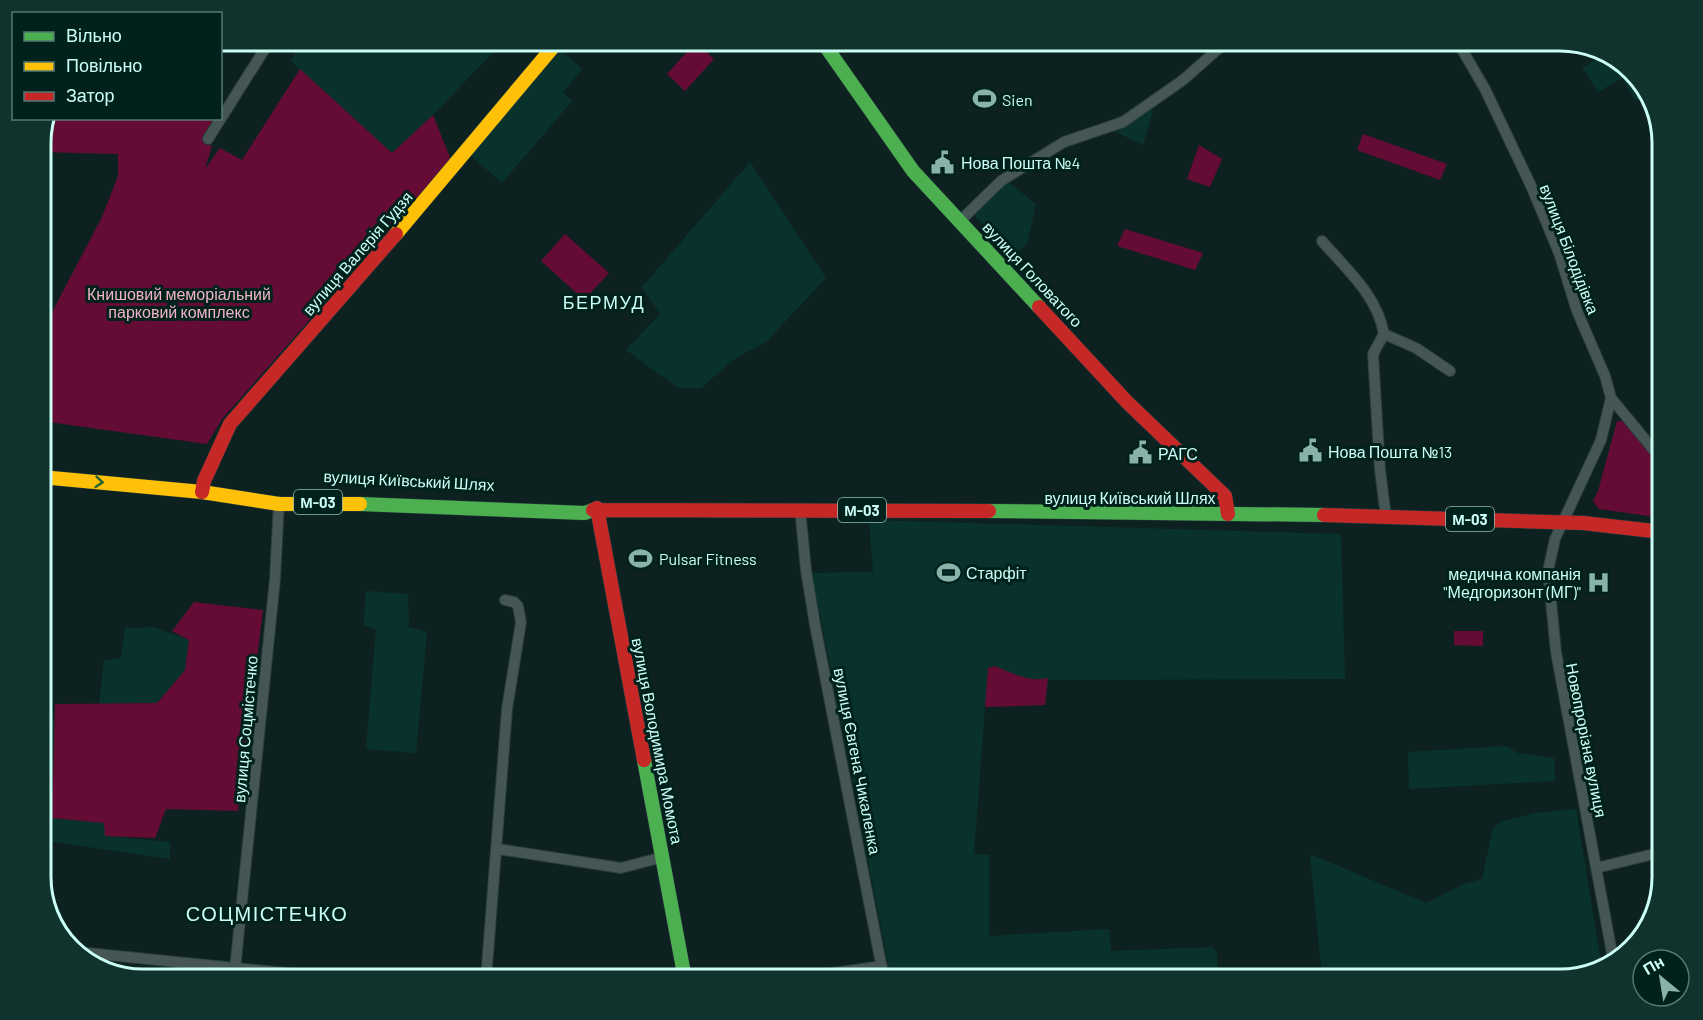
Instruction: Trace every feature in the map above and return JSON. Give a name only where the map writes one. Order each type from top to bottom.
[{"type":"main road","name":"вулиця Валерія Гудзя","points":[[203,486],[230,424],[431,194],[551,51]]},
{"type":"main road","name":"вулиця Головатого","points":[[829,51],[913,171],[1127,402],[1226,496],[1228,514]]},
{"type":"main road","name":"вулиця Київський Шлях","points":[[51,466],[203,486],[279,499],[324,492],[450,500],[585,502],[597,508],[1386,517],[1564,522],[1652,531]]},
{"type":"main road","name":"вулиця Київський Шлях","points":[[51,478],[203,486]]},
{"type":"main road","name":"вулиця Володимира Момота","points":[[597,508],[683,969]]},
{"type":"street","points":[[222,117],[263,51]]},
{"type":"street","points":[[960,221],[1001,181],[1064,142],[1123,122],[1183,80],[1216,51]]},
{"type":"street","name":"вулиця Білодідівка","points":[[1463,51],[1485,89],[1532,188],[1559,253],[1577,311],[1605,376],[1611,399],[1652,448]]},
{"type":"street","points":[[208,139],[220,120]]},
{"type":"street","points":[[1322,241],[1372,298],[1381,317],[1384,334],[1373,354],[1380,470],[1386,517]]},
{"type":"street","points":[[1384,334],[1416,348],[1450,371]]},
{"type":"street","name":"Новопрорізна вулиця","points":[[1611,399],[1601,440],[1555,539],[1548,571],[1556,652],[1612,953]]},
{"type":"street","name":"вулиця Соцмістечко","points":[[236,967],[276,579],[279,499]]},
{"type":"street","name":"вулиця Євгена Чикаленка","points":[[800,509],[815,625],[882,969]]},
{"type":"street","points":[[487,969],[507,709],[521,622],[516,604],[505,600]]},
{"type":"street","points":[[498,849],[621,868],[663,858]]},
{"type":"street","points":[[1596,868],[1652,854]]},
{"type":"street","points":[[92,953],[254,969]]},
{"type":"street","points":[[863,969],[882,966]]},
{"type":"shaded area","points":[[297,51],[494,51],[433,115],[392,153],[291,61]]},
{"type":"shaded area","points":[[560,51],[582,69],[563,92],[572,101],[502,183],[470,155]]},
{"type":"shaded area","points":[[1463,51],[1475,51],[1466,56]]},
{"type":"shaded area","points":[[1597,59],[1606,63],[1629,82],[1641,98],[1636,101],[1622,78],[1598,92],[1582,68]]},
{"type":"shaded area","points":[[1136,106],[1153,111],[1143,145],[1116,132],[1111,121],[1118,115],[1130,123]]},
{"type":"shaded area","points":[[750,162],[826,278],[767,341],[733,360],[701,388],[678,388],[626,350],[660,314],[642,287]]},
{"type":"shaded area","points":[[1006,180],[1036,204],[1027,244],[1013,256],[972,213]]},
{"type":"shaded area","points":[[869,520],[1341,534],[1345,679],[987,680],[974,854],[989,855],[989,936],[1109,929],[1111,951],[1212,947],[1217,953],[1218,969],[889,969],[812,573],[873,572]]},
{"type":"shaded area","points":[[366,591],[408,594],[409,627],[427,632],[416,753],[366,749],[376,629],[364,625]]},
{"type":"shaded area","points":[[154,627],[189,640],[185,670],[157,703],[99,704],[104,660],[121,658],[125,628]]},
{"type":"shaded area","points":[[51,718],[54,718],[52,818],[105,823],[105,836],[170,842],[170,859],[51,841]]},
{"type":"shaded area","points":[[1507,746],[1517,753],[1554,758],[1555,781],[1409,789],[1408,752]]},
{"type":"shaded area","points":[[1576,809],[1601,959],[1584,966],[1560,969],[1321,969],[1310,854],[1426,903],[1464,884],[1482,879],[1493,828],[1502,821],[1535,813]]},
{"type":"green space","points":[[688,51],[705,51],[714,59],[685,91],[667,74]]},
{"type":"green space","name":"Книшовий меморіальний парковий комплекс","points":[[300,69],[392,153],[433,115],[451,160],[222,419],[207,444],[51,422],[51,314],[102,217],[118,176],[118,154],[51,152],[54,120],[217,120],[203,141],[212,146],[205,169],[220,148],[242,160]]},
{"type":"green space","points":[[1363,134],[1447,164],[1440,180],[1357,150]]},
{"type":"green space","points":[[1199,145],[1222,159],[1210,187],[1187,179]]},
{"type":"green space","points":[[1125,229],[1203,253],[1195,270],[1117,246]]},
{"type":"green space","points":[[565,234],[609,273],[584,300],[541,261]]},
{"type":"green space","points":[[1617,421],[1624,421],[1652,456],[1652,517],[1599,509],[1593,501],[1598,491]]},
{"type":"green space","points":[[194,602],[263,610],[238,811],[166,809],[155,838],[105,836],[104,823],[52,818],[55,704],[157,703],[185,670],[189,640],[172,631]]},
{"type":"green space","points":[[1454,631],[1483,631],[1483,646],[1454,645]]},
{"type":"green space","points":[[995,666],[1028,678],[1048,678],[1045,705],[985,707],[988,668]]},
{"type":"traffic: fast","points":[[829,51],[913,171],[1039,307]]},
{"type":"traffic: fast","points":[[360,504],[585,513],[593,510]]},
{"type":"traffic: fast","points":[[989,511],[1324,515]]},
{"type":"traffic: fast","points":[[644,760],[683,969]]},
{"type":"traffic: slow","points":[[396,234],[550,51]]},
{"type":"traffic: slow","points":[[51,478],[202,492],[279,504],[360,504]]},
{"type":"traffic: jam","points":[[202,492],[204,481],[230,424],[396,234]]},
{"type":"traffic: jam","points":[[1039,307],[1127,402],[1225,496],[1228,514]]},
{"type":"traffic: jam","points":[[597,508],[644,760]]},
{"type":"traffic: jam","points":[[593,510],[989,511]]},
{"type":"traffic: jam","points":[[1324,515],[1583,523],[1652,531]]},
{"type":"place","name":"Sien","points":[[984,99]]},
{"type":"place","name":"Нова Пошта №4","points":[[943,162]]},
{"type":"place","name":"Нова Пошта №13","points":[[1310,451]]},
{"type":"place","name":"РАГС","points":[[1140,453]]},
{"type":"place","name":"Pulsar Fitness","points":[[641,558]]},
{"type":"place","name":"Старфіт","points":[[948,572]]},
{"type":"place","name":"медична компанія \"Медгоризонт (МГ)\"","points":[[1599,582]]},
{"type":"district","name":"БЕРМУД","points":[[604,302]]},
{"type":"district","name":"СОЦМІСТЕЧКО","points":[[267,913]]}]
